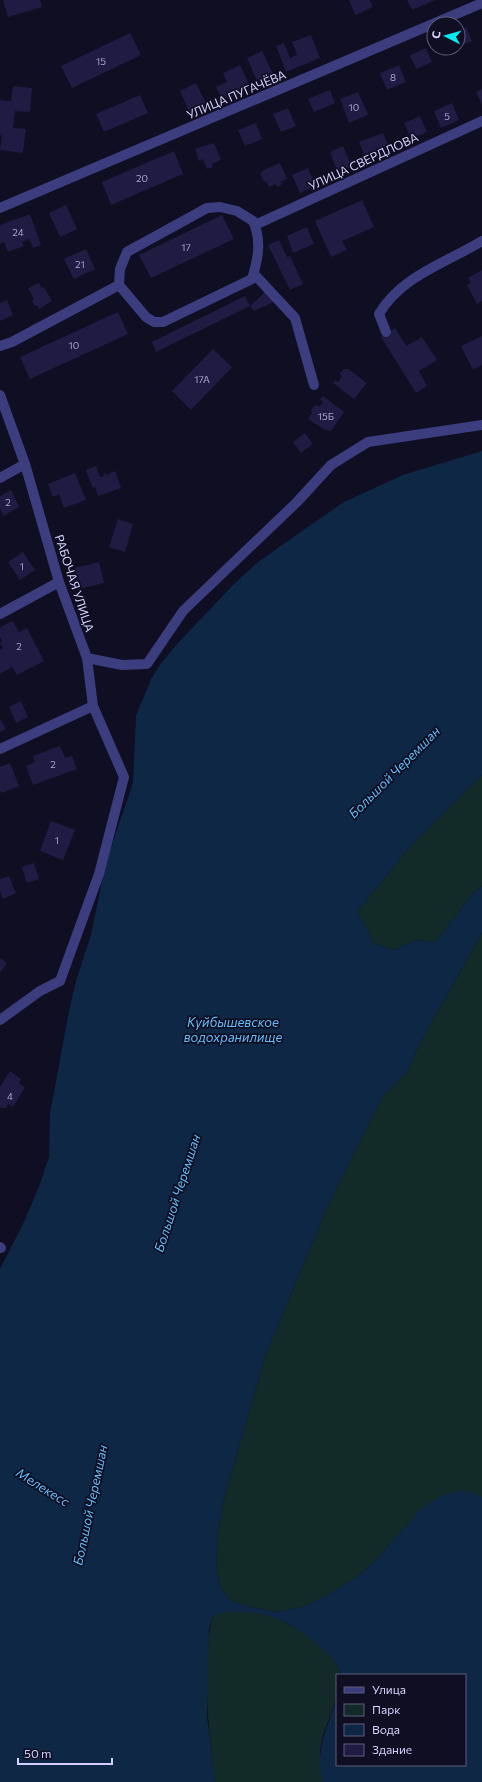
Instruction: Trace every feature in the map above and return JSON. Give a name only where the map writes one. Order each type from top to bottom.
[{"type":"street","name":"УЛИЦА ПУГАЧЁВА","points":[[0,208],[482,3]]},
{"type":"street","name":"УЛИЦА СВЕРДЛОВА","points":[[255,225],[482,121]]},
{"type":"street","points":[[220,207],[237,211],[253,221],[255,225],[258,238],[258,261],[252,279],[163,322],[154,322],[146,317],[119,285],[120,269],[127,252],[207,208],[220,207]]},
{"type":"street","points":[[386,332],[379,314],[385,303],[410,280],[482,241]]},
{"type":"street","points":[[254,274],[295,318],[314,385]]},
{"type":"street","points":[[0,346],[12,342],[119,285]]},
{"type":"street","name":"РАБОЧАЯ УЛИЦА","points":[[0,394],[25,464],[58,582],[87,658],[93,706],[124,778],[99,874],[60,981],[40,991],[0,1020]]},
{"type":"street","points":[[87,658],[122,665],[147,664],[183,611],[297,502],[331,465],[368,442],[482,425]]},
{"type":"street","points":[[0,478],[25,464]]},
{"type":"street","points":[[0,614],[58,582]]},
{"type":"street","points":[[0,749],[93,706]]},
{"type":"green space","points":[[482,775],[482,886],[475,891],[435,942],[416,940],[394,950],[372,943],[369,932],[357,912],[409,848]]},
{"type":"green space","points":[[482,933],[482,1498],[472,1492],[422,1508],[371,1565],[354,1579],[324,1597],[303,1607],[276,1612],[246,1606],[230,1600],[220,1587],[216,1570],[218,1528],[226,1491],[266,1354],[326,1210],[373,1115],[383,1096],[407,1072],[420,1043]]},
{"type":"green space","points":[[245,1611],[270,1616],[308,1636],[330,1655],[337,1665],[340,1674],[336,1674],[336,1700],[323,1735],[320,1751],[323,1782],[215,1782],[207,1697],[208,1642],[213,1616],[220,1612]]},
{"type":"water","name":"Куйбышевское водохранилище","points":[[482,451],[482,775],[409,848],[357,912],[369,932],[372,943],[394,950],[416,940],[435,942],[475,891],[482,886],[482,933],[420,1043],[407,1072],[383,1096],[326,1210],[266,1354],[226,1491],[218,1528],[216,1570],[220,1587],[230,1600],[246,1606],[276,1612],[303,1607],[324,1597],[354,1579],[371,1565],[422,1508],[443,1495],[460,1491],[472,1492],[482,1497],[482,1782],[323,1782],[320,1759],[321,1749],[336,1700],[336,1766],[466,1766],[466,1674],[340,1674],[335,1662],[324,1650],[289,1624],[270,1616],[260,1614],[249,1612],[228,1612],[213,1616],[209,1629],[207,1716],[215,1782],[0,1782],[0,1269],[24,1222],[40,1184],[49,1157],[50,1114],[69,1011],[76,981],[91,935],[106,862],[133,783],[136,716],[151,679],[162,662],[233,585],[258,562],[344,502],[403,475]]},
{"type":"building","points":[[3,0],[40,0],[42,7],[8,17]]},
{"type":"building","points":[[349,0],[370,0],[373,7],[355,15]]},
{"type":"building","points":[[407,0],[435,0],[412,10]]},
{"type":"building","points":[[466,27],[472,41],[466,44]]},
{"type":"building","points":[[130,33],[141,55],[72,88],[61,66]]},
{"type":"building","points":[[311,35],[320,58],[286,72],[276,46],[284,43],[290,58],[297,55],[292,42]]},
{"type":"building","points":[[426,48],[426,56],[429,56],[432,62],[416,69],[410,55]]},
{"type":"building","points":[[262,51],[274,76],[258,83],[247,58]]},
{"type":"building","points":[[240,65],[250,87],[222,100],[216,87],[227,82],[223,73]]},
{"type":"building","points":[[399,65],[406,82],[387,90],[380,73]]},
{"type":"building","points":[[196,83],[207,106],[190,114],[180,91]]},
{"type":"building","points":[[13,86],[32,88],[30,112],[15,111],[13,128],[26,129],[23,153],[0,150],[2,136],[0,135],[0,100],[11,101]]},
{"type":"building","points":[[482,89],[482,105],[476,92]]},
{"type":"building","points":[[330,90],[335,103],[314,112],[308,99]]},
{"type":"building","points":[[358,92],[368,115],[349,123],[340,99]]},
{"type":"building","points":[[140,95],[148,113],[104,132],[96,114]]},
{"type":"building","points":[[452,103],[459,120],[441,128],[434,111]]},
{"type":"building","points":[[288,108],[296,126],[281,132],[273,114]]},
{"type":"building","points":[[420,116],[427,132],[411,139],[404,123]]},
{"type":"building","points":[[256,123],[262,139],[245,146],[238,130]]},
{"type":"building","points":[[383,133],[391,152],[367,162],[359,142]]},
{"type":"building","points":[[214,143],[221,160],[212,164],[213,167],[207,169],[203,159],[199,161],[195,149]]},
{"type":"building","points":[[343,146],[352,167],[338,173],[330,152]]},
{"type":"building","points":[[174,151],[183,174],[111,205],[102,182]]},
{"type":"building","points":[[280,163],[287,179],[281,182],[282,184],[278,187],[275,184],[269,187],[266,181],[264,182],[260,173]]},
{"type":"building","points":[[308,168],[316,186],[300,193],[292,175]]},
{"type":"building","points":[[362,200],[374,227],[342,241],[347,250],[331,257],[315,221]]},
{"type":"building","points":[[66,205],[77,229],[60,237],[49,213]]},
{"type":"building","points":[[30,214],[41,245],[33,248],[29,239],[22,242],[24,246],[8,252],[4,242],[0,244],[0,225]]},
{"type":"building","points":[[222,215],[234,239],[151,278],[139,255]]},
{"type":"building","points":[[307,227],[314,244],[293,253],[287,236]]},
{"type":"building","points":[[279,240],[287,257],[290,256],[303,284],[290,290],[268,245]]},
{"type":"building","points":[[86,249],[95,269],[74,279],[64,259]]},
{"type":"building","points":[[482,270],[482,301],[477,304],[467,285],[471,283],[468,278]]},
{"type":"building","points":[[39,283],[42,288],[44,287],[52,301],[39,309],[32,301],[34,299],[28,288]]},
{"type":"building","points":[[266,291],[276,301],[254,311],[250,306]]},
{"type":"building","points":[[245,296],[250,306],[156,352],[152,342]]},
{"type":"building","points":[[7,300],[13,315],[0,321],[0,303]]},
{"type":"building","points":[[118,312],[128,334],[30,379],[20,357]]},
{"type":"building","points":[[395,328],[406,346],[422,337],[437,360],[419,371],[427,386],[416,393],[381,337]]},
{"type":"building","points":[[482,336],[482,365],[473,370],[461,346]]},
{"type":"building","points":[[213,349],[232,367],[191,410],[172,391]]},
{"type":"building","points":[[344,369],[348,369],[367,383],[354,399],[333,383],[335,380],[338,382],[342,377],[340,373]]},
{"type":"building","points":[[323,396],[344,412],[331,431],[325,430],[308,419],[312,413],[311,410],[315,405],[320,406],[323,402],[320,399]]},
{"type":"building","points":[[305,433],[313,444],[301,453],[293,442]]},
{"type":"building","points":[[96,466],[100,477],[104,476],[103,474],[106,473],[106,475],[115,471],[121,488],[98,496],[86,470]]},
{"type":"building","points":[[75,473],[86,500],[64,508],[59,494],[53,497],[48,484]]},
{"type":"building","points":[[11,490],[19,507],[3,516],[0,509],[0,496]]},
{"type":"building","points":[[118,519],[133,524],[125,552],[109,547]]},
{"type":"building","points":[[23,552],[35,570],[20,580],[8,562]]},
{"type":"building","points":[[99,562],[104,583],[79,589],[74,568]]},
{"type":"building","points":[[13,621],[19,632],[27,628],[44,661],[17,675],[12,667],[0,674],[0,650],[3,648],[0,643],[2,641],[0,637],[0,627]]},
{"type":"building","points":[[21,701],[28,717],[16,723],[9,707]]},
{"type":"building","points":[[0,719],[6,729],[0,732]]},
{"type":"building","points":[[60,746],[65,758],[72,756],[77,769],[33,785],[26,766],[35,762],[33,756]]},
{"type":"building","points":[[10,763],[19,786],[2,793],[0,790],[0,767]]},
{"type":"building","points":[[51,821],[75,830],[63,860],[40,851]]},
{"type":"building","points":[[34,863],[39,879],[27,883],[22,867]]},
{"type":"building","points":[[9,876],[16,893],[3,899],[0,891],[0,879]]},
{"type":"building","points":[[0,958],[7,963],[0,973]]},
{"type":"building","points":[[10,1071],[21,1079],[19,1084],[25,1087],[13,1107],[8,1104],[6,1108],[2,1108],[0,1107],[0,1087]]},
{"type":"water label","name":"Большой Черемшан","points":[[394,772]]},
{"type":"water label","name":"Большой Черемшан","points":[[177,1193]]},
{"type":"water label","name":"Мелекесс","points":[[43,1487]]},
{"type":"water label","name":"Большой Черемшан","points":[[90,1505]]}]
